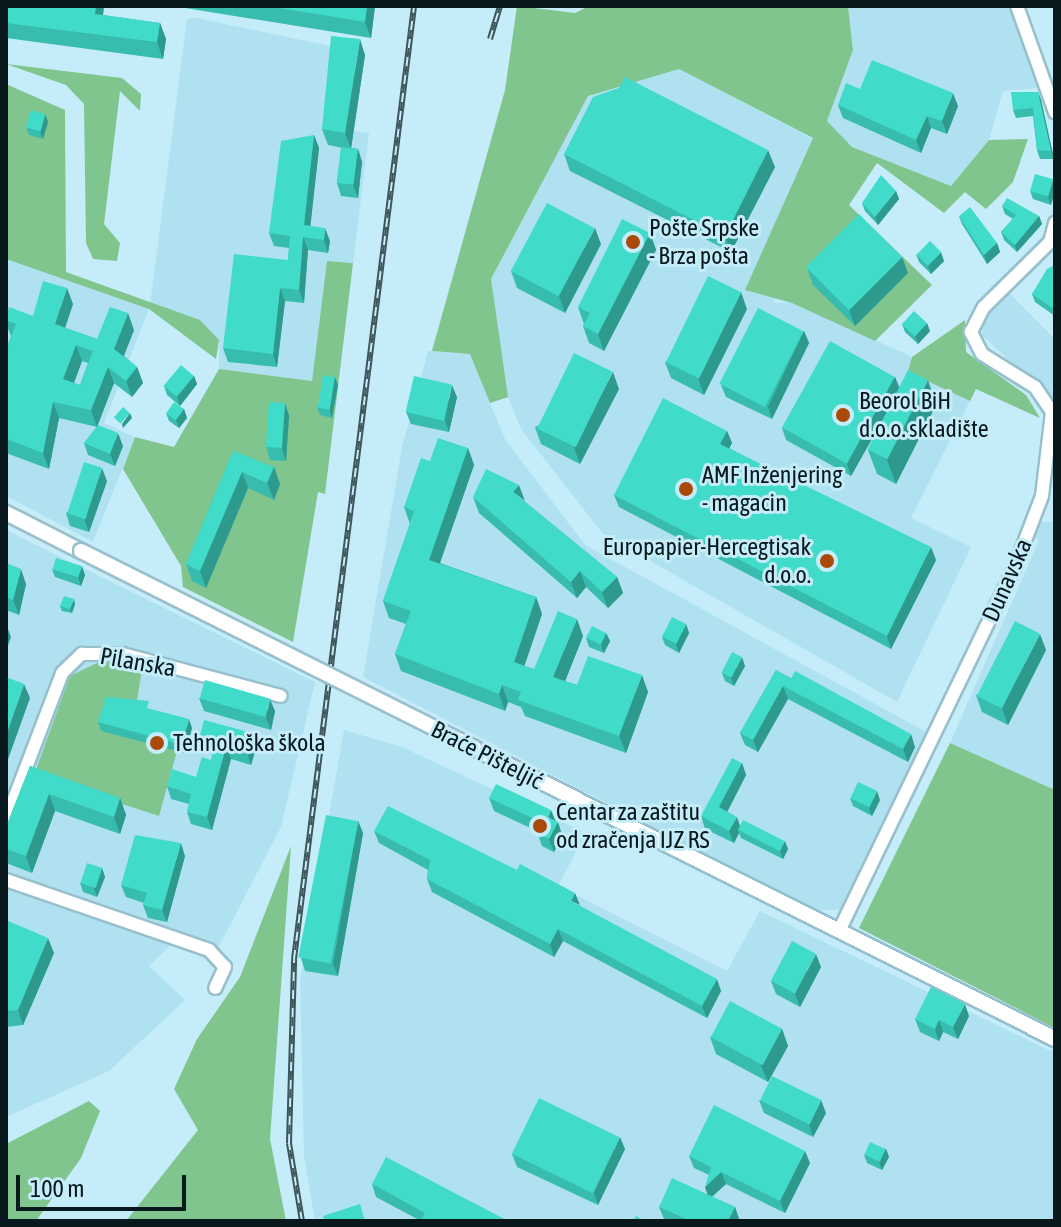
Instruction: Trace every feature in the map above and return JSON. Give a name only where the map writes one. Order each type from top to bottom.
[{"type":"street","points":[[1017,6],[1055,112]]},
{"type":"street","name":"Dunavska","points":[[839,931],[1014,569],[1042,496],[1052,412],[1035,387],[982,354],[971,332],[984,307],[1050,242],[1055,223]]},
{"type":"street","name":"Braće Pišteljić","points":[[6,513],[1055,1039]]},
{"type":"street","name":"Pilanska","points":[[6,820],[62,673],[82,654],[123,654],[281,696]]},
{"type":"street","points":[[6,880],[209,950],[225,967],[215,988]]},
{"type":"shaded area","points":[[848,6],[1008,6],[1039,88],[1003,91],[989,140],[951,186],[852,147],[827,121],[853,50]]},
{"type":"shaded area","points":[[197,18],[335,47],[331,129],[369,133],[353,263],[327,261],[312,381],[219,369],[219,340],[200,320],[150,305],[187,19]]},
{"type":"shaded area","points":[[679,69],[813,139],[774,303],[792,302],[912,357],[908,372],[970,401],[911,518],[971,547],[897,702],[603,534],[521,429],[501,381],[491,279],[588,96]]},
{"type":"shaded area","points":[[6,259],[149,309],[104,423],[135,437],[93,542],[6,496]]},
{"type":"shaded area","points":[[1009,293],[1055,339],[1055,403],[982,335],[983,321]]},
{"type":"shaded area","points":[[428,351],[470,354],[505,439],[585,545],[930,734],[843,909],[815,911],[363,677],[402,447]]},
{"type":"shaded area","points":[[1033,522],[1055,522],[1055,790],[950,743],[1039,540],[1028,535]]},
{"type":"shaded area","points":[[6,530],[315,682],[281,827],[218,948],[6,877]]},
{"type":"shaded area","points":[[344,730],[402,747],[586,833],[558,886],[727,971],[760,911],[1055,1053],[1055,1221],[315,1221],[304,1155],[300,980]]},
{"type":"shaded area","points":[[6,889],[172,944],[149,966],[185,1000],[109,1071],[6,1117]]},
{"type":"green space","points":[[517,6],[575,13],[589,6],[848,6],[853,50],[827,121],[852,147],[951,186],[989,140],[1028,139],[1013,182],[986,209],[965,192],[944,213],[877,163],[849,205],[932,285],[875,341],[792,303],[745,290],[813,138],[679,69],[588,96],[491,279],[508,397],[490,403],[470,354],[432,351],[505,90]]},
{"type":"green space","points":[[6,64],[122,78],[141,94],[140,111],[120,91],[104,224],[120,243],[117,261],[93,259],[86,243],[84,104],[66,85]]},
{"type":"green space","points":[[6,84],[65,110],[66,272],[200,320],[219,340],[216,359],[149,309],[6,259]]},
{"type":"green space","points":[[327,261],[353,263],[325,494],[318,492],[293,642],[183,587],[181,566],[123,469],[135,437],[174,447],[219,369],[312,381]]},
{"type":"green space","points":[[965,320],[966,352],[1026,395],[1040,418],[976,389],[970,401],[908,372],[912,357]]},
{"type":"green space","points":[[105,659],[142,670],[135,712],[177,751],[159,816],[34,775],[70,676]]},
{"type":"green space","points":[[950,743],[1055,790],[1055,1028],[859,928]]},
{"type":"green space","points":[[291,846],[270,1139],[286,1221],[126,1221],[198,1130],[174,1089],[197,1039],[240,977]]},
{"type":"green space","points":[[89,1101],[100,1111],[81,1158],[36,1221],[6,1221],[6,1144]]},
{"type":"building","points":[[6,6],[96,6],[95,14],[160,23],[157,42],[6,23]]},
{"type":"building","points":[[267,6],[367,6],[365,22]]},
{"type":"building","points":[[331,36],[360,39],[345,133],[322,129]]},
{"type":"building","points":[[872,60],[953,93],[942,121],[927,116],[916,140],[838,105],[846,83],[860,89]]},
{"type":"building","points":[[625,77],[768,150],[725,236],[564,154],[593,97],[619,88]]},
{"type":"building","points":[[1011,92],[1038,92],[1051,151],[1037,150],[1033,108],[1013,110]]},
{"type":"building","points":[[31,110],[45,114],[40,131],[26,127]]},
{"type":"building","points":[[314,135],[304,225],[325,228],[324,240],[303,237],[299,290],[280,288],[273,354],[223,348],[234,254],[288,260],[290,236],[269,233],[281,141]]},
{"type":"building","points":[[341,147],[358,149],[353,185],[337,183]]},
{"type":"building","points":[[1035,174],[1053,179],[1048,197],[1030,191]]},
{"type":"building","points":[[881,175],[896,191],[875,217],[862,203]]},
{"type":"building","points":[[1007,198],[1039,216],[1015,245],[1001,232],[1016,215],[1002,206]]},
{"type":"building","points":[[547,203],[595,228],[559,296],[511,271]]},
{"type":"building","points":[[970,207],[997,243],[984,255],[959,216]]},
{"type":"building","points":[[859,214],[902,257],[849,310],[806,267]]},
{"type":"building","points":[[622,219],[650,233],[598,334],[583,326],[590,313],[578,307]]},
{"type":"building","points":[[930,241],[941,252],[928,266],[917,254]]},
{"type":"building","points":[[1055,265],[1055,310],[1032,294],[1047,269]]},
{"type":"building","points":[[708,276],[741,292],[699,379],[666,362]]},
{"type":"building","points":[[43,281],[67,288],[55,324],[97,339],[110,307],[128,313],[114,349],[137,367],[126,381],[108,367],[91,410],[53,402],[43,453],[6,439],[6,350],[16,324],[6,320],[6,315],[9,307],[33,316]],"holes":[[[76,345],[93,351],[80,385],[63,379]]]},
{"type":"building","points":[[758,308],[803,331],[765,407],[719,384]]},
{"type":"building","points":[[914,311],[927,323],[915,336],[902,324]]},
{"type":"building","name":"Beorol BiH d.o.o. skladište","points":[[830,341],[895,377],[847,463],[782,428]]},
{"type":"building","points":[[574,353],[613,372],[576,447],[537,428]]},
{"type":"building","points":[[181,365],[194,376],[177,397],[164,386]]},
{"type":"building","points":[[908,370],[928,380],[887,459],[868,449]]},
{"type":"building","points":[[323,375],[335,377],[330,409],[318,408]]},
{"type":"building","points":[[414,376],[452,385],[444,421],[406,412]]},
{"type":"building","points":[[663,398],[727,431],[720,444],[931,547],[887,636],[614,495]]},
{"type":"building","points":[[174,402],[184,409],[176,420],[166,413]]},
{"type":"building","points":[[269,402],[285,403],[282,448],[266,447]]},
{"type":"building","points":[[123,407],[130,413],[121,423],[114,418]]},
{"type":"building","points":[[98,425],[118,433],[110,454],[84,443]]},
{"type":"building","points":[[438,438],[468,448],[429,560],[536,597],[514,662],[534,669],[558,611],[577,619],[553,677],[577,685],[588,656],[642,675],[619,736],[518,700],[521,692],[502,685],[499,694],[395,654],[411,611],[383,601],[414,511],[404,507],[421,458],[430,461]]},
{"type":"building","points":[[233,451],[274,467],[267,483],[242,472],[200,571],[186,564]]},
{"type":"building","points":[[84,462],[102,468],[85,519],[67,513]]},
{"type":"building","points":[[486,469],[519,485],[513,492],[617,577],[602,592],[580,571],[571,582],[473,497]]},
{"type":"building","points":[[56,558],[82,566],[78,577],[52,569]]},
{"type":"building","points":[[6,563],[21,569],[13,600],[6,597]]},
{"type":"building","points":[[64,596],[74,599],[70,609],[60,606]]},
{"type":"building","points":[[672,617],[686,624],[676,644],[662,637]]},
{"type":"building","points":[[1015,621],[1040,634],[1002,709],[977,696]]},
{"type":"building","points":[[592,626],[606,633],[600,645],[586,638]]},
{"type":"building","points":[[732,652],[742,657],[731,677],[722,672]]},
{"type":"building","points":[[776,670],[791,679],[795,671],[911,734],[903,749],[783,686],[753,740],[740,733]]},
{"type":"building","points":[[6,677],[24,684],[6,735]]},
{"type":"building","points":[[205,680],[270,699],[265,717],[200,698]]},
{"type":"building","points":[[106,697],[149,701],[147,708],[189,719],[182,745],[98,722]]},
{"type":"building","points":[[204,720],[252,733],[247,752],[226,747],[207,817],[187,812],[191,794],[167,786],[172,769],[196,777],[202,757],[211,760],[216,743],[199,739]]},
{"type":"building","points":[[732,758],[742,763],[719,807],[737,817],[729,831],[701,816]]},
{"type":"building","points":[[30,766],[120,798],[114,817],[49,794],[26,856],[6,849],[6,827]]},
{"type":"building","points":[[858,782],[877,791],[869,807],[850,798]]},
{"type":"building","points":[[496,784],[551,810],[548,817],[558,822],[549,839],[538,834],[543,823],[489,798]]},
{"type":"building","points":[[388,806],[517,870],[520,864],[575,893],[571,901],[717,979],[702,1006],[558,929],[550,944],[427,879],[430,860],[374,831]]},
{"type":"building","points":[[326,815],[358,821],[331,964],[298,957]]},
{"type":"building","points":[[743,820],[785,841],[780,851],[738,830]]},
{"type":"building","points":[[135,835],[181,843],[162,910],[143,905],[147,893],[121,885]]},
{"type":"building","points":[[87,863],[102,868],[96,888],[81,883]]},
{"type":"building","points":[[6,920],[48,938],[18,1010],[6,1011]]},
{"type":"building","points":[[792,941],[816,954],[795,993],[771,981]]},
{"type":"building","points":[[931,987],[965,1004],[953,1027],[939,1020],[935,1029],[915,1019]]},
{"type":"building","points":[[730,1001],[782,1029],[763,1065],[711,1037]]},
{"type":"building","points":[[772,1076],[821,1100],[810,1124],[760,1100]]},
{"type":"building","points":[[539,1098],[620,1137],[593,1193],[512,1154]]},
{"type":"building","points":[[714,1105],[805,1151],[780,1201],[721,1172],[705,1187],[711,1167],[689,1156]]},
{"type":"building","points":[[870,1142],[886,1149],[880,1162],[864,1155]]},
{"type":"building","points":[[386,1157],[508,1221],[421,1221],[425,1213],[372,1184]]},
{"type":"building","points":[[672,1178],[735,1207],[728,1221],[691,1221],[659,1207]]},
{"type":"building","points":[[360,1204],[365,1221],[325,1221],[323,1216]]},
{"type":"railway","points":[[302,1221],[289,1143],[294,959],[414,6]]},
{"type":"railway","points":[[490,39],[500,6]]},
{"type":"place","name":"Pošte Srpske - Brza pošta","points":[[633,242]]},
{"type":"place","name":"Beorol BiH d.o.o. skladište","points":[[843,415]]},
{"type":"place","name":"AMF Inženjering - magacin","points":[[686,489]]},
{"type":"place","name":"Europapier-Hercegtisak d.o.o.","points":[[827,561]]},
{"type":"place","name":"Tehnološka škola","points":[[157,743]]},
{"type":"place","name":"Centar za zaštitu od zračenja IJZ RS","points":[[540,826]]}]
